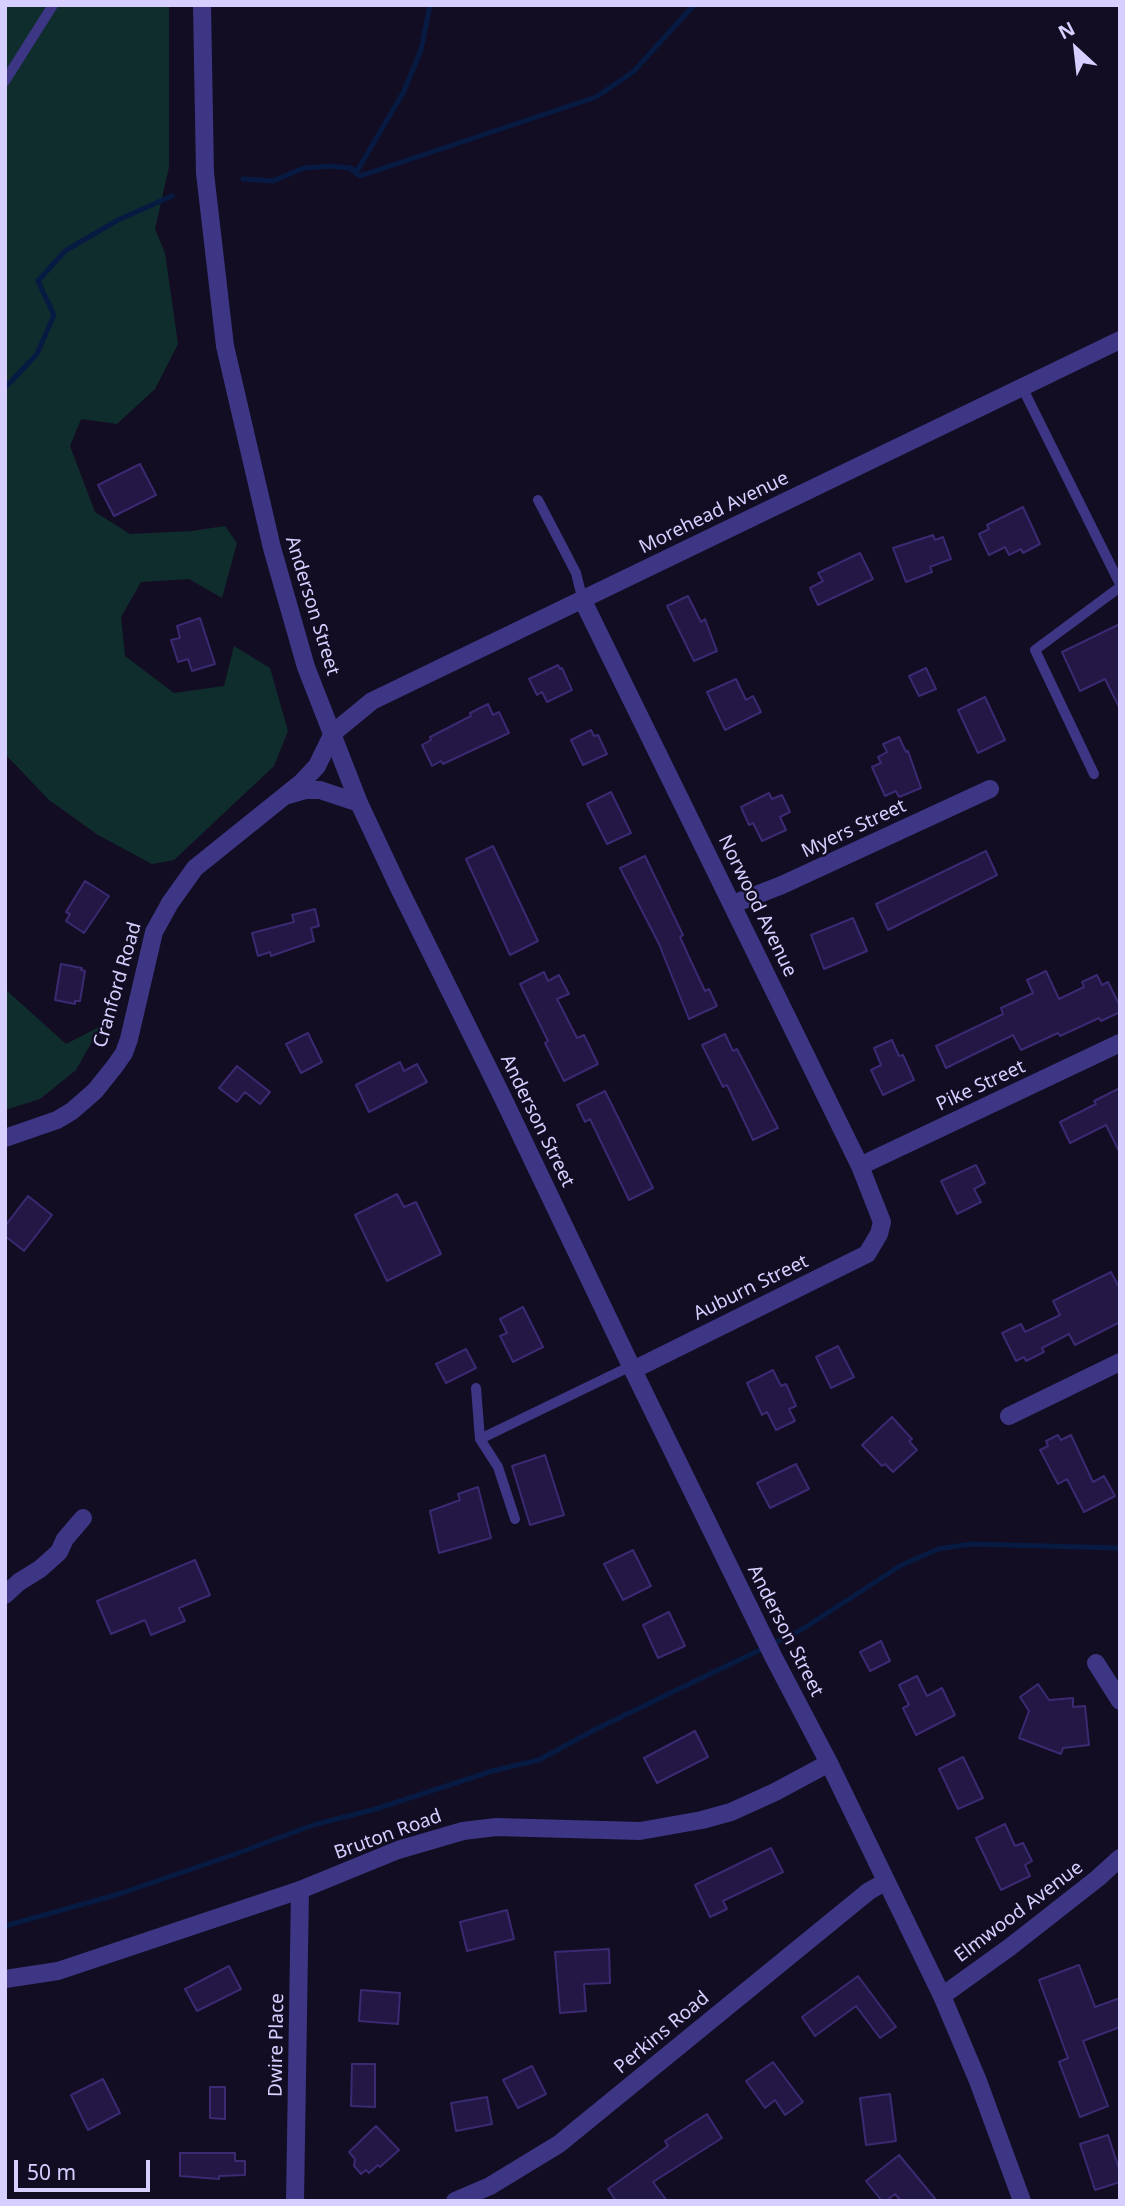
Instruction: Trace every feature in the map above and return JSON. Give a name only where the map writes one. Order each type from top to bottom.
[{"type":"street","name":"Anderson Street","points":[[202,5],[205,173],[225,346],[272,548],[306,667],[359,803],[632,1368],[942,1996],[978,2081],[1021,2201]]},
{"type":"street","name":"Morehead Avenue","points":[[333,733],[372,701],[1120,340]]},
{"type":"street","name":"Norwood Avenue","points":[[583,601],[860,1166],[882,1222],[879,1234]]},
{"type":"street","name":"Cranford Road","points":[[5,1138],[57,1120],[95,1091],[124,1053],[154,932],[170,903],[195,868],[288,795],[317,766],[333,733]]},
{"type":"street","name":"Myers Street","points":[[733,904],[782,885],[990,789]]},
{"type":"street","points":[[288,795],[305,790],[320,790],[359,803]]},
{"type":"street","name":"Pike Street","points":[[860,1166],[1120,1043]]},
{"type":"street","name":"Auburn Street","points":[[632,1368],[867,1254],[879,1234]]},
{"type":"street","points":[[1009,1416],[1120,1362]]},
{"type":"street","points":[[5,1595],[59,1552],[65,1539],[83,1518]]},
{"type":"street","points":[[1096,1662],[1120,1701]]},
{"type":"street","name":"Bruton Road","points":[[5,1979],[58,1971],[300,1890],[398,1850],[463,1831],[496,1827],[640,1832],[731,1812],[829,1763]]},
{"type":"street","name":"Elmwood Avenue","points":[[942,1996],[1076,1895],[1120,1858]]},
{"type":"street","name":"Perkins Road","points":[[455,2201],[490,2186],[559,2144],[869,1891],[885,1882]]},
{"type":"street","name":"Dwire Place","points":[[295,2201],[300,1890]]},
{"type":"lane","points":[[5,81],[52,5]]},
{"type":"lane","points":[[1022,387],[1120,585],[1035,650],[1094,774]]},
{"type":"lane","points":[[538,500],[576,573],[583,601]]},
{"type":"lane","points":[[480,1439],[632,1368]]},
{"type":"lane","points":[[476,1388],[480,1439],[498,1467],[515,1519]]},
{"type":"green space","points":[[5,5],[169,5],[169,167],[155,229],[165,253],[178,344],[155,389],[117,424],[81,419],[70,446],[95,512],[130,534],[192,531],[225,526],[237,543],[222,598],[189,579],[141,582],[121,617],[125,656],[174,693],[224,686],[234,646],[270,668],[288,731],[274,766],[174,860],[152,864],[98,835],[49,800],[5,754]]},
{"type":"green space","points":[[5,989],[66,1044],[101,1026],[76,1070],[40,1099],[5,1110]]},
{"type":"building","points":[[140,464],[156,495],[114,516],[98,485]]},
{"type":"building","points":[[1023,507],[1040,544],[1023,553],[1021,549],[1009,555],[1005,547],[989,555],[979,534],[989,529],[987,525]]},
{"type":"building","points":[[933,535],[935,540],[943,537],[951,559],[930,567],[932,572],[906,582],[893,548]]},
{"type":"building","points":[[860,553],[873,579],[818,605],[810,588],[823,581],[818,573]]},
{"type":"building","points":[[688,596],[701,622],[705,619],[717,651],[694,661],[667,606]]},
{"type":"building","points":[[200,618],[215,664],[192,671],[188,659],[178,662],[171,640],[180,638],[177,626]]},
{"type":"building","points":[[1120,624],[1120,709],[1105,679],[1080,691],[1062,652]]},
{"type":"building","points":[[558,665],[572,690],[547,702],[542,692],[537,695],[529,679]]},
{"type":"building","points":[[926,668],[936,689],[919,696],[909,676]]},
{"type":"building","points":[[736,679],[746,700],[753,696],[761,712],[725,730],[707,692]]},
{"type":"building","points":[[985,697],[1005,740],[978,753],[958,710]]},
{"type":"building","points":[[488,704],[493,715],[499,712],[509,733],[443,764],[441,761],[432,766],[422,745],[431,740],[430,737]]},
{"type":"building","points":[[591,730],[594,736],[598,735],[607,754],[583,765],[571,740]]},
{"type":"building","points":[[899,737],[906,752],[908,751],[921,788],[899,797],[896,791],[885,796],[872,767],[881,763],[878,757],[887,752],[883,744]]},
{"type":"building","points":[[611,792],[631,833],[607,844],[587,804]]},
{"type":"building","points":[[769,793],[772,799],[782,795],[790,812],[780,817],[786,830],[762,841],[753,823],[749,825],[741,807]]},
{"type":"building","points":[[493,846],[538,941],[510,955],[466,859]]},
{"type":"building","points":[[986,851],[997,875],[888,930],[876,904]]},
{"type":"building","points":[[645,856],[683,935],[680,937],[705,991],[709,989],[717,1006],[689,1019],[659,944],[620,868]]},
{"type":"building","points":[[85,881],[109,896],[84,933],[66,921],[70,914],[66,912]]},
{"type":"building","points":[[315,909],[319,926],[311,928],[314,941],[271,956],[270,952],[258,956],[252,933],[294,922],[292,915]]},
{"type":"building","points":[[853,918],[867,951],[824,969],[811,935]]},
{"type":"building","points":[[61,964],[85,971],[80,1001],[75,1001],[75,1004],[55,1000]]},
{"type":"building","points":[[1046,971],[1059,999],[1084,987],[1082,982],[1097,975],[1102,985],[1108,982],[1120,1006],[1120,1012],[1101,1021],[1099,1018],[1060,1036],[1058,1033],[1021,1050],[1013,1035],[946,1068],[936,1046],[1003,1014],[1001,1008],[1033,993],[1027,980]]},
{"type":"building","points":[[544,972],[548,981],[559,975],[569,994],[557,999],[577,1038],[584,1035],[598,1064],[564,1081],[520,984]]},
{"type":"building","points":[[308,1033],[322,1062],[301,1073],[286,1044]]},
{"type":"building","points":[[725,1034],[733,1051],[737,1049],[778,1128],[753,1140],[727,1085],[723,1087],[702,1045]]},
{"type":"building","points":[[892,1040],[899,1056],[903,1055],[914,1080],[883,1095],[871,1070],[881,1065],[874,1048]]},
{"type":"building","points":[[400,1062],[404,1071],[417,1064],[427,1082],[369,1112],[356,1085]]},
{"type":"building","points":[[237,1066],[270,1092],[260,1104],[245,1092],[237,1102],[219,1088]]},
{"type":"building","points":[[1120,1088],[1120,1153],[1106,1125],[1070,1143],[1060,1122]]},
{"type":"building","points":[[605,1091],[653,1188],[629,1200],[590,1119],[585,1122],[577,1105]]},
{"type":"building","points":[[976,1165],[985,1183],[974,1189],[981,1202],[957,1214],[941,1181]]},
{"type":"building","points":[[397,1194],[404,1207],[416,1202],[441,1254],[387,1281],[355,1215]]},
{"type":"building","points":[[28,1196],[52,1215],[24,1251],[5,1236],[5,1226]]},
{"type":"building","points":[[1111,1272],[1120,1289],[1120,1322],[1075,1345],[1069,1334],[1042,1348],[1044,1352],[1026,1361],[1024,1357],[1016,1361],[1002,1333],[1021,1324],[1025,1332],[1060,1315],[1053,1301]]},
{"type":"building","points":[[523,1307],[543,1347],[513,1362],[500,1336],[507,1333],[500,1319]]},
{"type":"building","points":[[838,1346],[854,1377],[831,1388],[816,1357]]},
{"type":"building","points":[[466,1349],[476,1368],[446,1383],[436,1364]]},
{"type":"building","points":[[773,1370],[781,1386],[786,1384],[796,1406],[789,1409],[795,1421],[776,1430],[767,1412],[762,1415],[747,1383]]},
{"type":"building","points":[[892,1417],[912,1439],[909,1441],[917,1450],[893,1472],[885,1464],[882,1466],[862,1445]]},
{"type":"building","points":[[1058,1435],[1061,1440],[1071,1435],[1093,1482],[1104,1476],[1115,1496],[1084,1512],[1067,1479],[1058,1484],[1040,1450],[1048,1446],[1046,1441]]},
{"type":"building","points":[[545,1455],[564,1515],[530,1525],[512,1466]]},
{"type":"building","points":[[796,1464],[809,1489],[770,1508],[757,1483]]},
{"type":"building","points":[[478,1487],[491,1538],[439,1553],[430,1511],[460,1500],[458,1494]]},
{"type":"building","points":[[633,1550],[651,1586],[623,1600],[604,1564]]},
{"type":"building","points":[[195,1560],[210,1595],[179,1608],[185,1621],[151,1635],[145,1620],[111,1634],[97,1601]]},
{"type":"building","points":[[669,1612],[685,1646],[658,1658],[643,1625]]},
{"type":"building","points":[[881,1641],[890,1661],[870,1671],[860,1652]]},
{"type":"building","points":[[917,1676],[927,1696],[942,1688],[955,1715],[916,1735],[903,1708],[909,1705],[899,1685]]},
{"type":"building","points":[[1038,1684],[1049,1700],[1073,1698],[1073,1707],[1085,1706],[1089,1745],[1063,1748],[1061,1754],[1019,1738],[1029,1711],[1020,1697]]},
{"type":"building","points":[[695,1731],[708,1757],[657,1783],[644,1758]]},
{"type":"building","points":[[963,1757],[983,1798],[958,1809],[939,1769]]},
{"type":"building","points":[[1005,1824],[1015,1846],[1023,1843],[1032,1861],[1025,1865],[1030,1876],[1001,1890],[976,1838]]},
{"type":"building","points":[[771,1848],[783,1872],[723,1901],[727,1909],[710,1917],[695,1885]]},
{"type":"building","points":[[507,1910],[514,1939],[467,1951],[460,1922]]},
{"type":"building","points":[[609,1949],[610,1983],[584,1984],[586,2011],[560,2013],[555,1952]]},
{"type":"building","points":[[1079,1965],[1095,2007],[1120,1998],[1120,2027],[1083,2041],[1108,2106],[1080,2117],[1059,2062],[1068,2058],[1039,1980]]},
{"type":"building","points":[[229,1966],[241,1989],[197,2011],[185,1989]]},
{"type":"building","points":[[858,1976],[896,2027],[880,2038],[856,2006],[815,2036],[802,2017]]},
{"type":"building","points":[[361,1990],[400,1993],[398,2024],[359,2021]]},
{"type":"building","points":[[773,2062],[803,2102],[785,2115],[775,2100],[765,2108],[746,2081]]},
{"type":"building","points":[[352,2064],[375,2064],[375,2107],[351,2106]]},
{"type":"building","points":[[532,2066],[546,2094],[518,2108],[503,2080]]},
{"type":"building","points":[[103,2079],[120,2113],[88,2130],[71,2095]]},
{"type":"building","points":[[210,2087],[225,2087],[225,2119],[210,2118]]},
{"type":"building","points":[[890,2094],[896,2141],[866,2145],[860,2098]]},
{"type":"building","points":[[487,2097],[492,2124],[456,2131],[451,2103]]},
{"type":"building","points":[[707,2114],[722,2138],[653,2182],[667,2201],[616,2201],[608,2189],[668,2146],[665,2141]]},
{"type":"building","points":[[376,2126],[399,2150],[380,2167],[378,2165],[369,2173],[366,2170],[361,2174],[354,2166],[355,2159],[349,2152]]},
{"type":"building","points":[[1108,2135],[1120,2172],[1120,2182],[1095,2190],[1080,2144]]},
{"type":"building","points":[[180,2153],[235,2153],[235,2161],[245,2161],[245,2175],[219,2176],[219,2179],[180,2176]]},
{"type":"building","points":[[899,2155],[937,2201],[901,2201],[895,2194],[882,2201],[866,2181]]},
{"type":"waterway","points":[[243,179],[273,181],[304,168],[331,166],[357,171],[404,91],[421,50],[430,5]]},
{"type":"waterway","points":[[350,168],[360,176],[596,97],[633,72],[694,5]]},
{"type":"waterway","points":[[5,388],[37,354],[54,315],[38,281],[65,251],[118,220],[172,196]]},
{"type":"waterway","points":[[5,1926],[119,1894],[313,1825],[376,1809],[492,1771],[539,1760],[594,1730],[801,1630],[900,1566],[938,1549],[971,1544],[1120,1548]]}]
